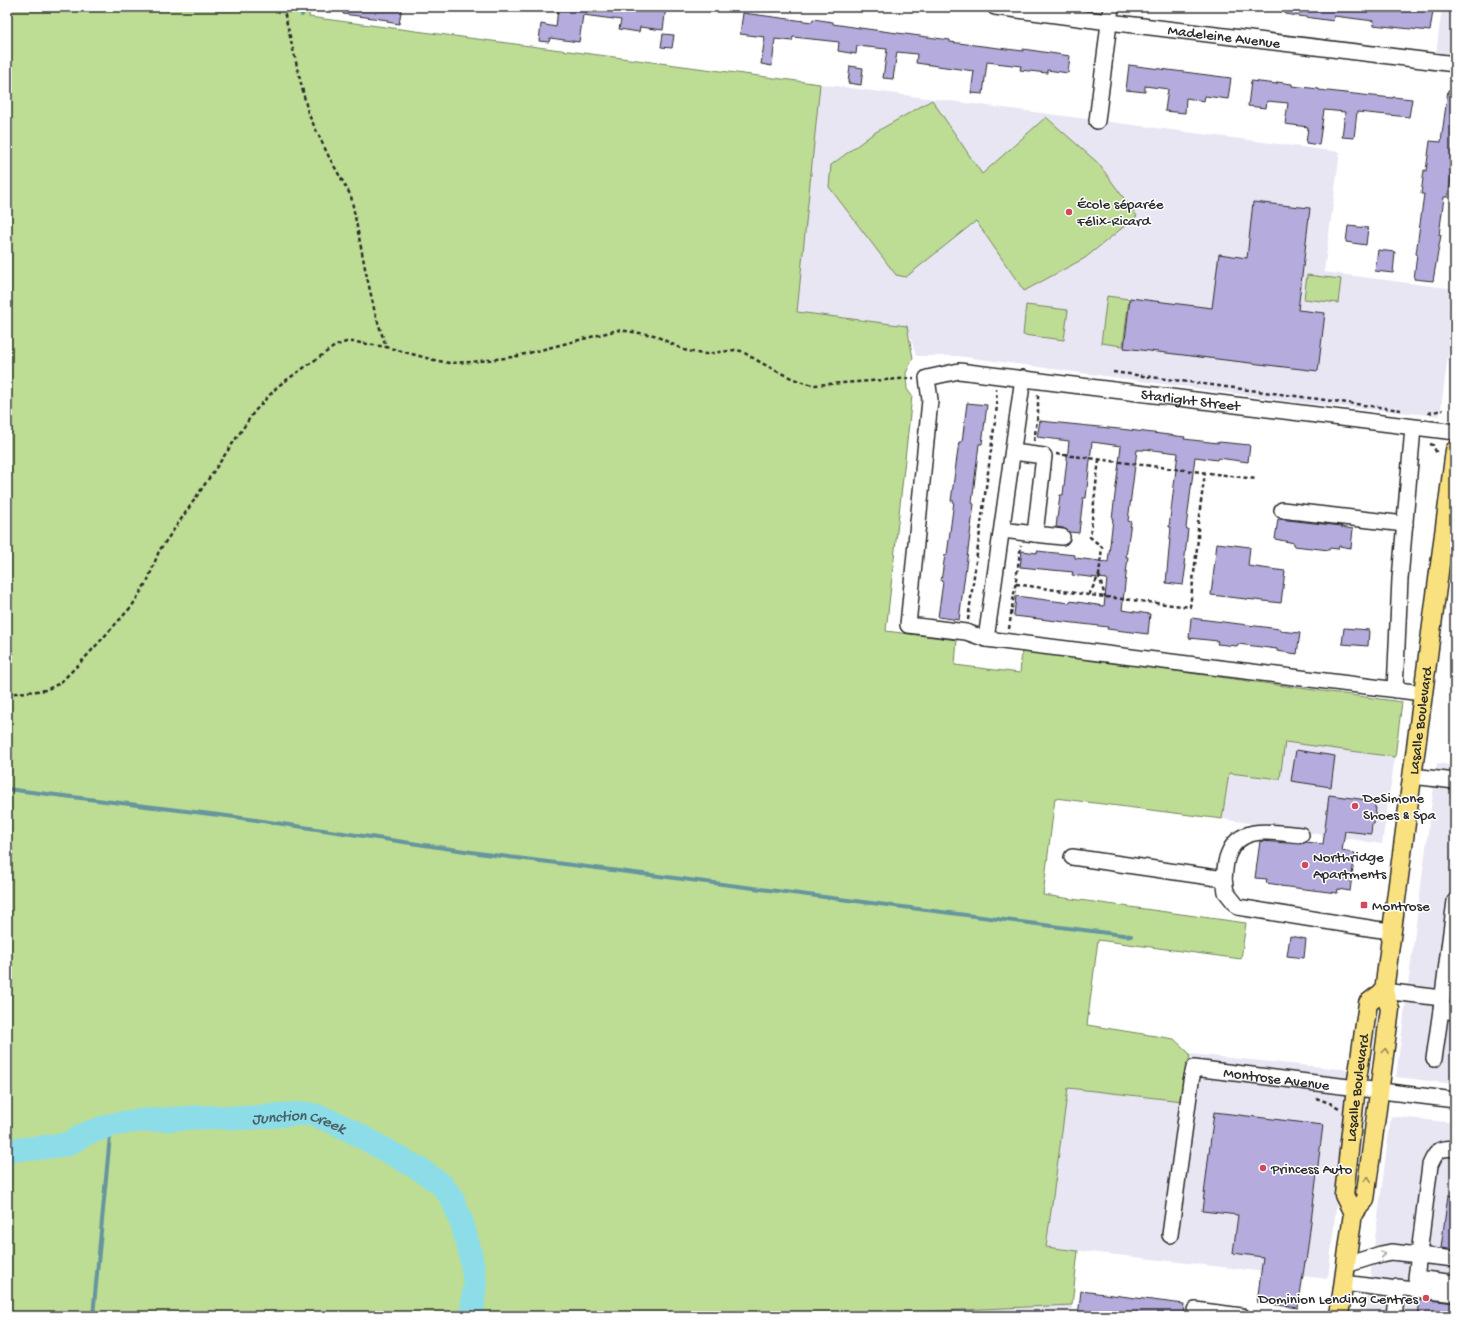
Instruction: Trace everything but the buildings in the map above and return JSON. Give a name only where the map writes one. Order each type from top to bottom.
[{"type":"main road","name":"Lasalle Boulevard","points":[[1384,991],[1368,1003],[1356,1086],[1344,1195],[1353,1213],[1365,1200],[1380,1090],[1390,1009],[1384,991],[1391,931],[1455,450]]},
{"type":"main road","points":[[1339,1316],[1353,1213]]},
{"type":"street","name":"Madeleine Avenue","points":[[994,7],[1455,64]]},
{"type":"street","points":[[1097,121],[1112,7]]},
{"type":"street","name":"Starlight Street","points":[[927,378],[959,371],[1455,432]]},
{"type":"street","points":[[927,378],[930,400],[908,625],[966,632],[986,640],[1422,693]]},
{"type":"street","points":[[986,640],[1023,378]]},
{"type":"street","points":[[1395,690],[1400,579],[1413,428]]},
{"type":"street","points":[[1013,452],[1038,455],[1029,533]]},
{"type":"street","points":[[1282,510],[1405,524]]},
{"type":"street","points":[[1002,530],[1062,537]]},
{"type":"street","points":[[1412,776],[1455,781]]},
{"type":"street","points":[[1301,835],[1264,832],[1247,834],[1236,840],[1228,855],[1224,880],[1226,892],[1238,906],[1391,931]]},
{"type":"street","points":[[1072,857],[1224,880]]},
{"type":"street","points":[[1434,1059],[1446,1007],[1455,901]]},
{"type":"street","points":[[1384,991],[1446,1007]]},
{"type":"street","name":"Montrose Avenue","points":[[1170,1235],[1194,1068],[1356,1086],[1455,1100]]},
{"type":"street","points":[[1455,1148],[1442,1149],[1435,1154],[1430,1164],[1416,1278],[1455,1283]]},
{"type":"street","points":[[1346,1265],[1386,1253],[1455,1259]]},
{"type":"street","points":[[1344,1284],[1397,1290]]},
{"type":"street","points":[[1394,1316],[1397,1287],[1455,1294]]},
{"type":"street","points":[[1196,1310],[1242,1316]]},
{"type":"path","points":[[283,7],[308,113],[329,157],[351,196],[374,305],[386,347]]},
{"type":"path","points":[[7,694],[29,693],[46,690],[60,683],[132,606],[148,580],[159,551],[254,412],[278,386],[334,346],[346,342],[355,342],[386,347],[449,363],[472,362],[513,357],[618,330],[654,335],[684,350],[697,353],[705,354],[735,350],[741,351],[806,384],[815,385],[927,378]]},
{"type":"path","points":[[1113,372],[1407,410]]},
{"type":"path","points":[[966,632],[997,406],[996,389]]},
{"type":"path","points":[[1038,394],[1038,455],[1049,454],[1099,459],[1256,479]]},
{"type":"path","points":[[1422,412],[1429,413],[1443,410]]},
{"type":"path","points":[[1089,595],[1099,575],[1102,547],[1090,537],[1099,459]]},
{"type":"path","points":[[1016,584],[1089,595],[1190,607],[1198,523],[1205,473]]},
{"type":"path","points":[[1007,642],[1016,584],[1029,533]]},
{"type":"path","points":[[1099,575],[1105,597]]},
{"type":"path","points":[[1308,1097],[1316,1098],[1332,1104],[1343,1111],[1353,1112]]},
{"type":"shaded area","points":[[1442,7],[1455,7],[1455,54],[1436,54]]},
{"type":"shaded area","name":"École séparée Félix-Ricard","points":[[820,84],[1340,152],[1324,272],[1455,289],[1455,303],[1440,416],[1302,403],[958,356],[916,356],[907,326],[797,312]]},
{"type":"shaded area","points":[[1285,742],[1395,757],[1382,844],[1222,819],[1229,773],[1280,779]]},
{"type":"shaded area","points":[[1437,763],[1455,766],[1455,1084],[1396,1077]]},
{"type":"shaded area","points":[[1190,1054],[1352,1070],[1328,1279],[1046,1247],[1068,1088],[1182,1101]]},
{"type":"shaded area","points":[[1391,1116],[1455,1123],[1455,1316],[1365,1316]]},
{"type":"shaded area","points":[[1072,1305],[1072,1316],[827,1316]]},
{"type":"green space","points":[[7,7],[310,7],[309,17],[820,84],[797,312],[907,326],[913,358],[906,373],[907,389],[912,396],[886,631],[957,640],[955,665],[1020,673],[1022,650],[1402,702],[1395,757],[1285,742],[1280,779],[1229,773],[1222,819],[1055,798],[1043,895],[1246,923],[1241,959],[1098,940],[1087,1025],[1174,1039],[1190,1054],[1182,1101],[1068,1088],[1046,1247],[1078,1251],[1072,1305],[827,1316],[7,1316]]},
{"type":"green space","points":[[932,100],[982,174],[1046,117],[1098,163],[1137,216],[1085,258],[1024,291],[976,221],[906,277],[896,275],[829,187],[831,165],[874,133]]},
{"type":"green space","points":[[1307,275],[1341,279],[1338,303],[1304,299]]},
{"type":"green space","points":[[1107,296],[1129,299],[1123,346],[1101,343]]},
{"type":"green space","points":[[1026,305],[1068,310],[1064,340],[1023,335]]},
{"type":"waterway","points":[[302,15],[303,7]]},
{"type":"waterway","points":[[7,789],[235,817],[485,854],[1131,936]]},
{"type":"waterway","name":"Junction Creek","points":[[7,1150],[68,1144],[85,1134],[111,1125],[135,1121],[204,1117],[245,1118],[295,1114],[309,1114],[326,1119],[348,1129],[421,1170],[441,1184],[452,1198],[462,1223],[470,1252],[475,1281],[472,1316]]},
{"type":"waterway","points":[[93,1316],[111,1125]]},
{"type":"place","name":"École séparée Félix-Ricard","points":[[1069,212]]},
{"type":"place","name":"DeSimone Shoes & Spa","points":[[1355,806]]},
{"type":"place","name":"Northridge Apartments","points":[[1305,865]]},
{"type":"place","name":"Montrose","points":[[1364,905]]},
{"type":"place","name":"Princess Auto","points":[[1263,1168]]},
{"type":"place","name":"Dominion Lending Centres","points":[[1426,1298]]}]
